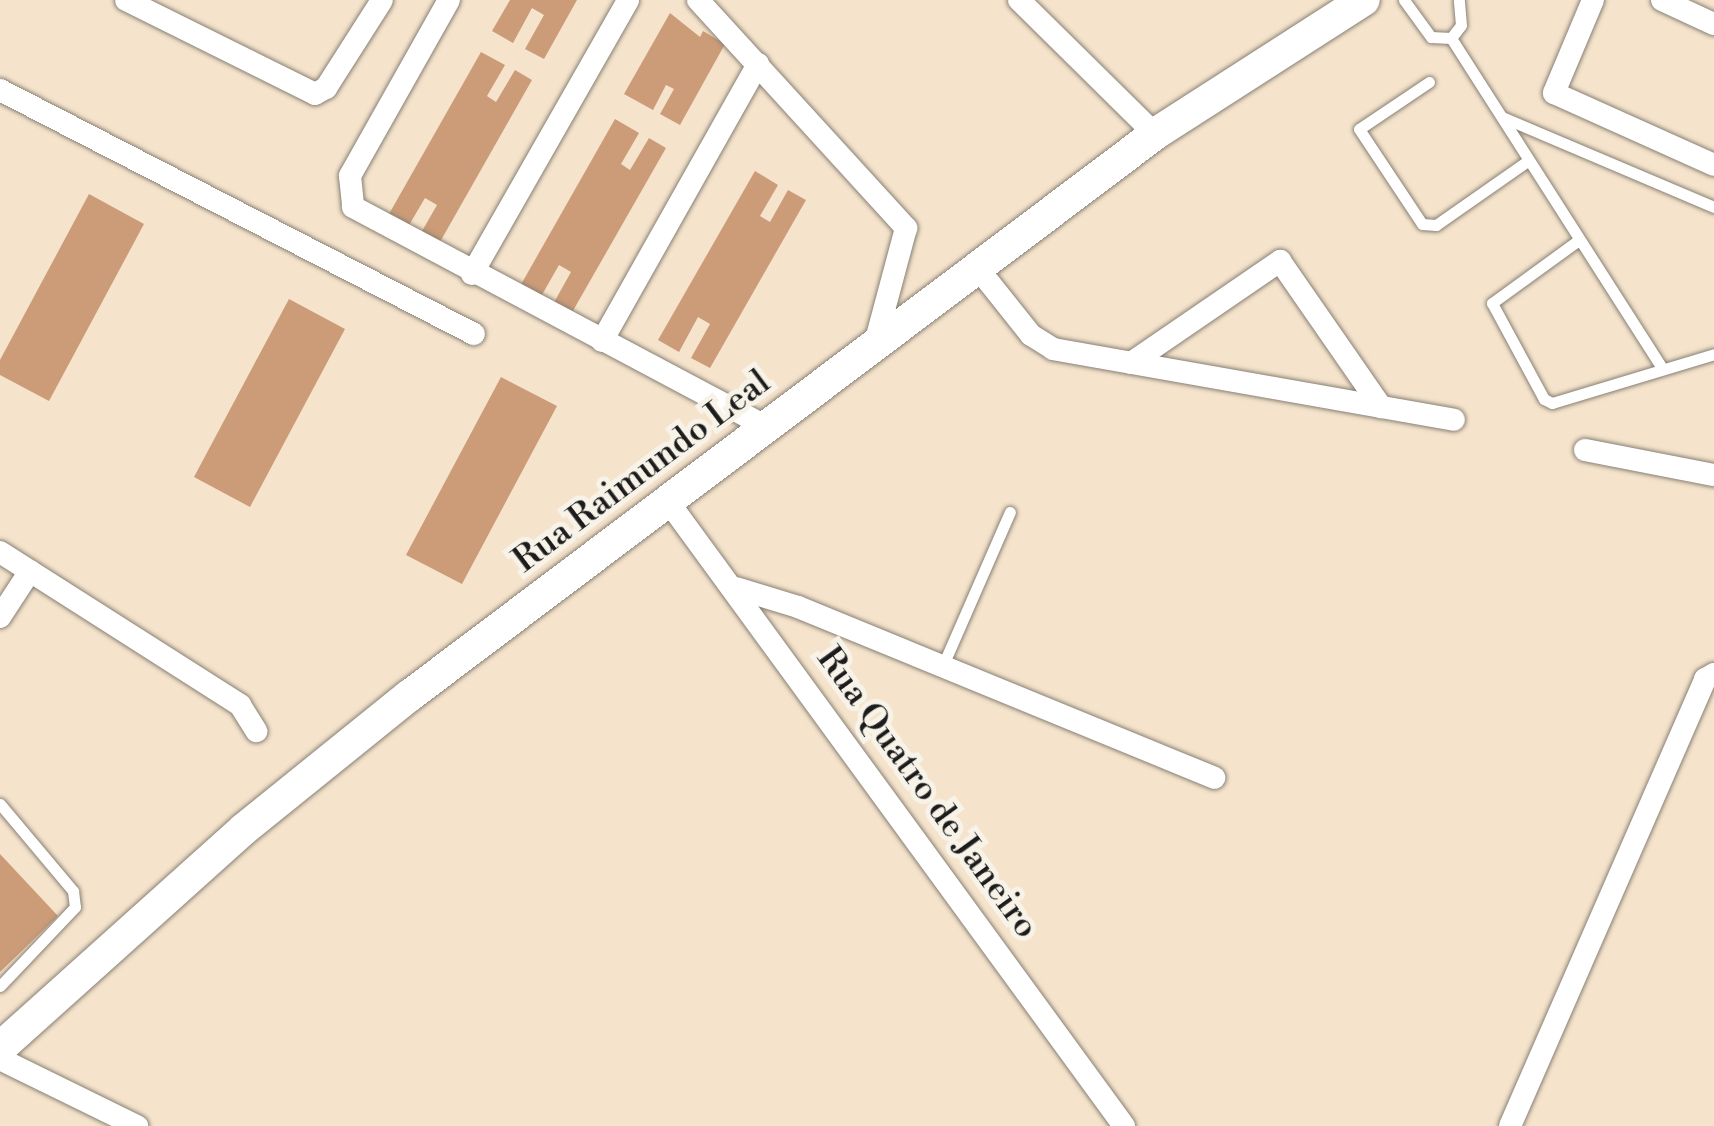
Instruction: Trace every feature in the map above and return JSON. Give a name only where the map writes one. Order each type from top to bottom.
[{"type":"street","points":[[126,0],[315,94],[326,88],[382,0]]},
{"type":"street","points":[[449,0],[350,176],[348,194],[362,217],[768,428]]},
{"type":"street","points":[[472,274],[628,0]]},
{"type":"street","points":[[698,0],[906,228],[875,344]]},
{"type":"street","points":[[1019,0],[1155,134]]},
{"type":"street","name":"Rua Raimundo Leal","points":[[0,1048],[244,829],[409,696],[670,504],[976,266],[1155,134],[1364,0]]},
{"type":"street","points":[[1593,0],[1554,93],[1714,165]]},
{"type":"street","points":[[1662,0],[1714,24]]},
{"type":"street","points":[[602,342],[758,64]]},
{"type":"street","points":[[0,90],[474,334]]},
{"type":"street","points":[[1131,363],[1280,260],[1381,407]]},
{"type":"street","points":[[976,266],[1044,346],[1454,420]]},
{"type":"street","points":[[1584,450],[1714,476]]},
{"type":"street","name":"Rua Quatro de Janeiro","points":[[670,504],[736,588],[1124,1126]]},
{"type":"street","points":[[0,552],[240,706],[256,731]]},
{"type":"street","points":[[0,617],[30,571]]},
{"type":"street","points":[[736,588],[944,666],[1214,778]]},
{"type":"street","points":[[1510,1126],[1705,679],[1714,674]]},
{"type":"street","points":[[0,1060],[137,1126]]},
{"type":"lane","points":[[1404,0],[1431,36],[1451,38]]},
{"type":"lane","points":[[1451,38],[1461,24],[1459,0]]},
{"type":"lane","points":[[1451,38],[1576,242],[1662,368]]},
{"type":"lane","points":[[1429,82],[1359,129],[1422,224],[1436,225],[1526,162]]},
{"type":"lane","points":[[1500,116],[1714,207]]},
{"type":"lane","points":[[1576,242],[1492,303],[1540,396],[1552,402],[1714,354]]},
{"type":"lane","points":[[944,666],[1010,512]]},
{"type":"lane","points":[[0,804],[73,891],[75,907],[0,986]]},
{"type":"building","points":[[510,0],[577,0],[544,59],[525,49],[544,15],[532,8],[513,43],[492,31]]},
{"type":"building","points":[[670,13],[700,37],[703,31],[725,44],[680,125],[660,114],[674,89],[666,85],[653,110],[624,94]]},
{"type":"building","points":[[481,52],[505,65],[487,96],[496,102],[515,70],[532,80],[436,249],[418,238],[437,205],[425,198],[405,232],[385,221]]},
{"type":"building","points":[[615,119],[639,133],[621,164],[630,170],[649,138],[666,148],[570,316],[552,306],[571,272],[559,265],[539,300],[519,288]]},
{"type":"building","points":[[755,171],[778,185],[760,216],[770,222],[788,190],[806,200],[710,368],[691,358],[710,324],[698,317],[679,352],[658,340]]},
{"type":"building","points":[[89,194],[144,224],[49,401],[0,375],[0,360]]},
{"type":"building","points":[[289,299],[345,329],[250,507],[194,477]]},
{"type":"building","points":[[501,377],[557,406],[462,584],[406,555]]},
{"type":"building","points":[[0,854],[58,916],[0,972]]}]
